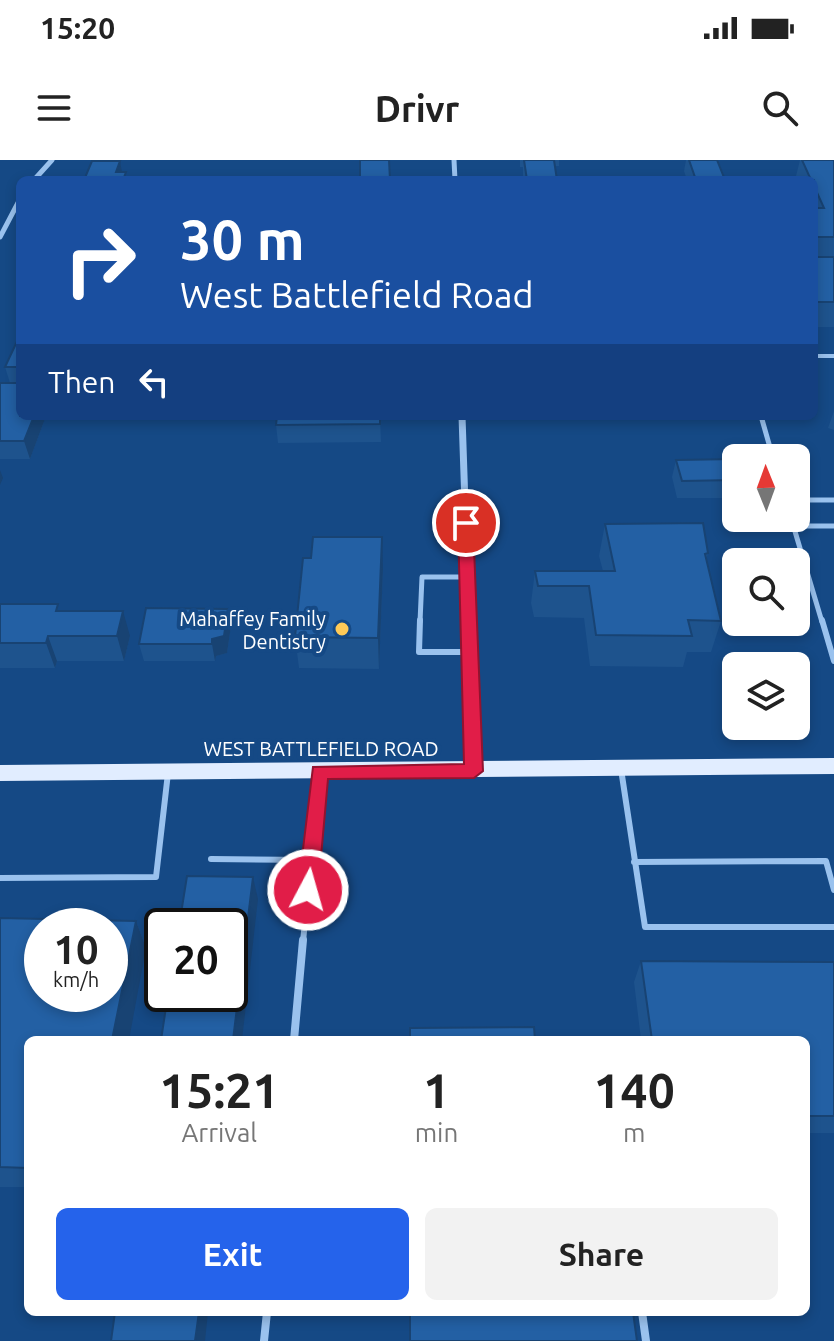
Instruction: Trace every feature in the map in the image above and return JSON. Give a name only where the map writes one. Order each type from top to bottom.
[{"type":"main road","name":"WEST BATTLEFIELD ROAD","points":[[0,773],[834,766]]},
{"type":"street","points":[[38,176],[52,160]]},
{"type":"street","points":[[0,237],[16,207]]},
{"type":"street","points":[[462,420],[474,771]]},
{"type":"lane","points":[[762,420],[769,444]]},
{"type":"lane","points":[[810,500],[834,500]]},
{"type":"lane","points":[[810,526],[834,526]]},
{"type":"lane","points":[[795,532],[834,661]]},
{"type":"lane","points":[[467,577],[422,577],[419,652],[470,652]]},
{"type":"lane","points":[[621,769],[645,927],[834,927]]},
{"type":"lane","points":[[294,1036],[319,772]]},
{"type":"lane","points":[[0,878],[156,877],[168,773]]},
{"type":"lane","points":[[211,859],[311,860]]},
{"type":"lane","points":[[634,862],[830,861],[834,890]]},
{"type":"lane","points":[[264,1341],[267,1316]]},
{"type":"lane","points":[[643,1316],[646,1341]]},
{"type":"building","points":[[360,160],[389,160],[390,176],[360,176]]},
{"type":"building","points":[[524,160],[554,160],[556,176],[526,176]]},
{"type":"building","points":[[689,160],[717,160],[723,176],[695,176]]},
{"type":"building","points":[[802,160],[834,160],[834,237],[818,237],[818,208],[824,208],[818,195],[818,176],[809,176]]},
{"type":"building","points":[[92,161],[120,161],[116,172],[126,172],[124,176],[86,176]]},
{"type":"building","points":[[818,257],[834,257],[834,302],[818,302]]},
{"type":"building","points":[[16,344],[16,367],[5,367]]},
{"type":"building","points":[[0,383],[16,383],[16,420],[32,420],[24,441],[0,441]]},
{"type":"building","points":[[277,420],[380,420],[380,424],[276,425]]},
{"type":"building","points":[[722,459],[722,480],[682,481],[676,460]]},
{"type":"building","points":[[703,523],[708,553],[705,554],[721,621],[688,620],[692,636],[596,635],[589,586],[538,586],[535,571],[615,571],[605,524]]},
{"type":"building","name":"Mahaffey Family Dentistry","points":[[313,537],[382,537],[378,638],[295,637],[303,558],[311,558]]},
{"type":"building","points":[[0,604],[58,604],[56,611],[123,611],[117,636],[48,636],[46,643],[0,643]]},
{"type":"building","points":[[146,608],[228,609],[224,636],[212,639],[212,644],[139,644]]},
{"type":"building","points":[[187,876],[253,877],[248,918],[248,908],[182,908]]},
{"type":"building","points":[[0,918],[24,919],[24,1012],[118,1012],[113,1036],[24,1036],[24,1168],[0,1167]]},
{"type":"building","points":[[128,921],[136,921],[128,961]]},
{"type":"building","points":[[641,961],[834,962],[834,1116],[810,1116],[810,1036],[651,1036]]},
{"type":"building","points":[[165,1012],[236,1012],[233,1036],[162,1036]]},
{"type":"building","points":[[534,1027],[535,1036],[410,1036],[410,1028]]},
{"type":"building","points":[[114,1316],[198,1316],[195,1341],[111,1341]]},
{"type":"building","points":[[410,1316],[634,1316],[637,1341],[410,1341]]},
{"type":"place","name":"Mahaffey Family Dentistry","points":[[342,629]]},
{"type":"route","points":[[308,890],[319,772],[474,771],[466,523]]}]
